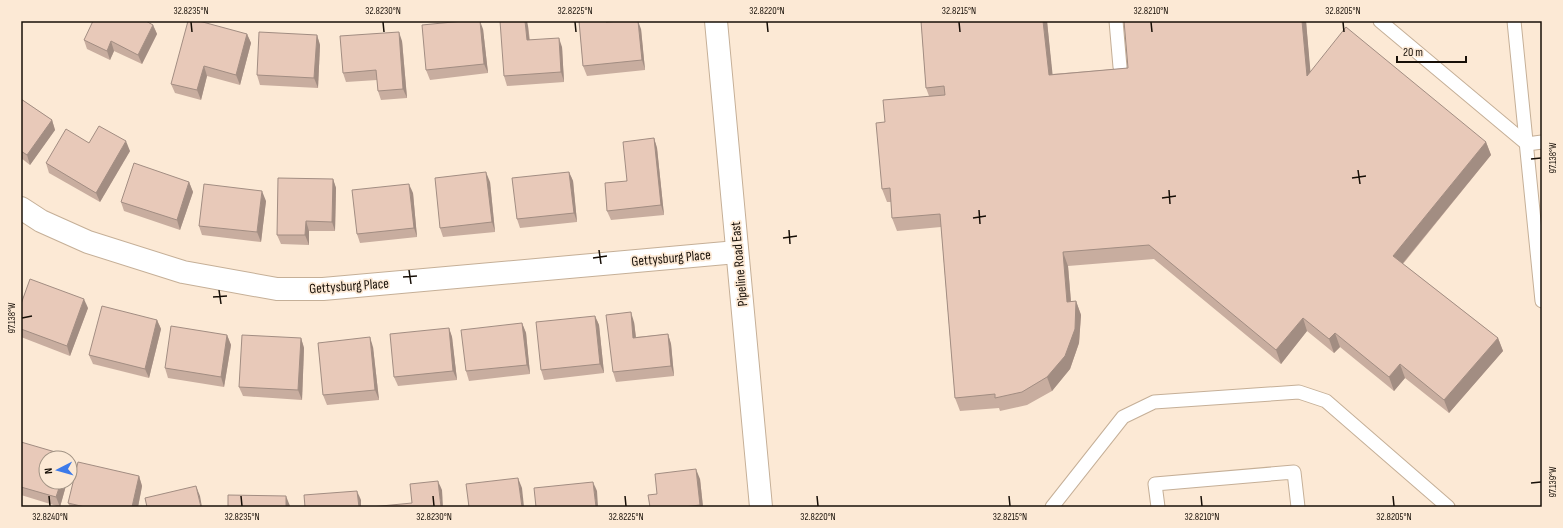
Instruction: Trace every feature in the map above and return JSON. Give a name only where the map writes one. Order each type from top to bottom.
[{"type":"street","name":"Pipeline Road East","points":[[716,21],[761,507]]},
{"type":"street","name":"Gettysburg Place","points":[[21,208],[41,221],[88,242],[176,270],[277,289],[323,289],[738,252]]},
{"type":"lane","points":[[1116,21],[1120,67]]},
{"type":"lane","points":[[1380,21],[1526,144],[1542,142]]},
{"type":"lane","points":[[1514,21],[1542,301]]},
{"type":"lane","points":[[1052,507],[1123,417],[1154,402],[1299,392],[1326,400],[1448,507]]},
{"type":"lane","points":[[1158,507],[1155,484],[1294,472],[1298,507]]},
{"type":"building","points":[[93,21],[146,21],[153,25],[138,55],[111,41],[107,51],[84,40]]},
{"type":"building","points":[[188,21],[199,21],[247,34],[236,75],[204,66],[197,90],[171,84]]},
{"type":"building","points":[[480,21],[484,64],[426,70],[422,25]]},
{"type":"building","points":[[500,21],[525,21],[527,40],[559,38],[561,72],[504,76]]},
{"type":"building","points":[[579,21],[638,21],[642,60],[583,66]]},
{"type":"building","points":[[921,21],[1043,21],[1049,75],[1128,68],[1124,21],[1302,21],[1307,76],[1346,27],[1486,142],[1393,256],[1498,338],[1444,400],[1400,364],[1389,377],[1335,333],[1329,339],[1303,318],[1276,350],[1149,245],[1063,252],[1067,302],[1076,301],[1075,329],[1065,356],[1047,377],[1022,392],[995,398],[995,394],[955,398],[940,214],[892,218],[890,188],[882,189],[876,123],[885,122],[883,100],[945,95],[944,86],[926,88]]},
{"type":"building","points":[[259,32],[317,35],[314,78],[257,75]]},
{"type":"building","points":[[399,32],[403,89],[378,91],[376,70],[343,73],[340,36]]},
{"type":"building","points":[[21,99],[52,120],[27,155],[21,151]]},
{"type":"building","points":[[99,126],[126,141],[96,193],[46,163],[66,129],[89,143]]},
{"type":"building","points":[[654,138],[661,205],[607,211],[605,183],[627,181],[623,142]]},
{"type":"building","points":[[134,163],[189,182],[177,220],[121,202]]},
{"type":"building","points":[[486,172],[492,222],[440,228],[435,178]]},
{"type":"building","points":[[569,172],[574,213],[517,219],[512,178]]},
{"type":"building","points":[[278,178],[333,179],[332,222],[306,221],[305,235],[277,235]]},
{"type":"building","points":[[204,184],[262,191],[257,232],[199,226]]},
{"type":"building","points":[[409,184],[414,228],[357,234],[352,190]]},
{"type":"building","points":[[30,279],[84,299],[67,346],[21,329],[21,304]]},
{"type":"building","points":[[102,306],[157,320],[145,369],[89,355]]},
{"type":"building","points":[[631,312],[633,338],[668,334],[671,366],[613,372],[606,315]]},
{"type":"building","points":[[595,316],[600,364],[541,370],[536,322]]},
{"type":"building","points":[[522,323],[527,365],[466,371],[461,330]]},
{"type":"building","points":[[171,326],[227,335],[221,377],[165,368]]},
{"type":"building","points":[[449,328],[453,371],[394,377],[390,334]]},
{"type":"building","points":[[242,335],[301,338],[298,390],[239,387]]},
{"type":"building","points":[[370,337],[375,390],[323,395],[318,343]]},
{"type":"building","points":[[21,442],[48,450],[38,450],[38,490],[58,490],[56,497],[21,487]]},
{"type":"building","points":[[78,462],[139,476],[132,507],[85,507],[68,503],[71,490],[78,490]]},
{"type":"building","points":[[696,469],[700,505],[684,507],[650,507],[648,495],[657,494],[655,474]]},
{"type":"building","points":[[518,478],[522,507],[469,507],[466,484]]},
{"type":"building","points":[[438,481],[441,507],[371,507],[412,503],[410,484]]},
{"type":"building","points":[[593,482],[596,507],[536,507],[534,488]]},
{"type":"building","points":[[196,486],[201,507],[147,507],[145,498]]},
{"type":"building","points":[[357,491],[359,507],[305,507],[304,495]]},
{"type":"building","points":[[228,495],[286,496],[286,507],[228,507]]}]
